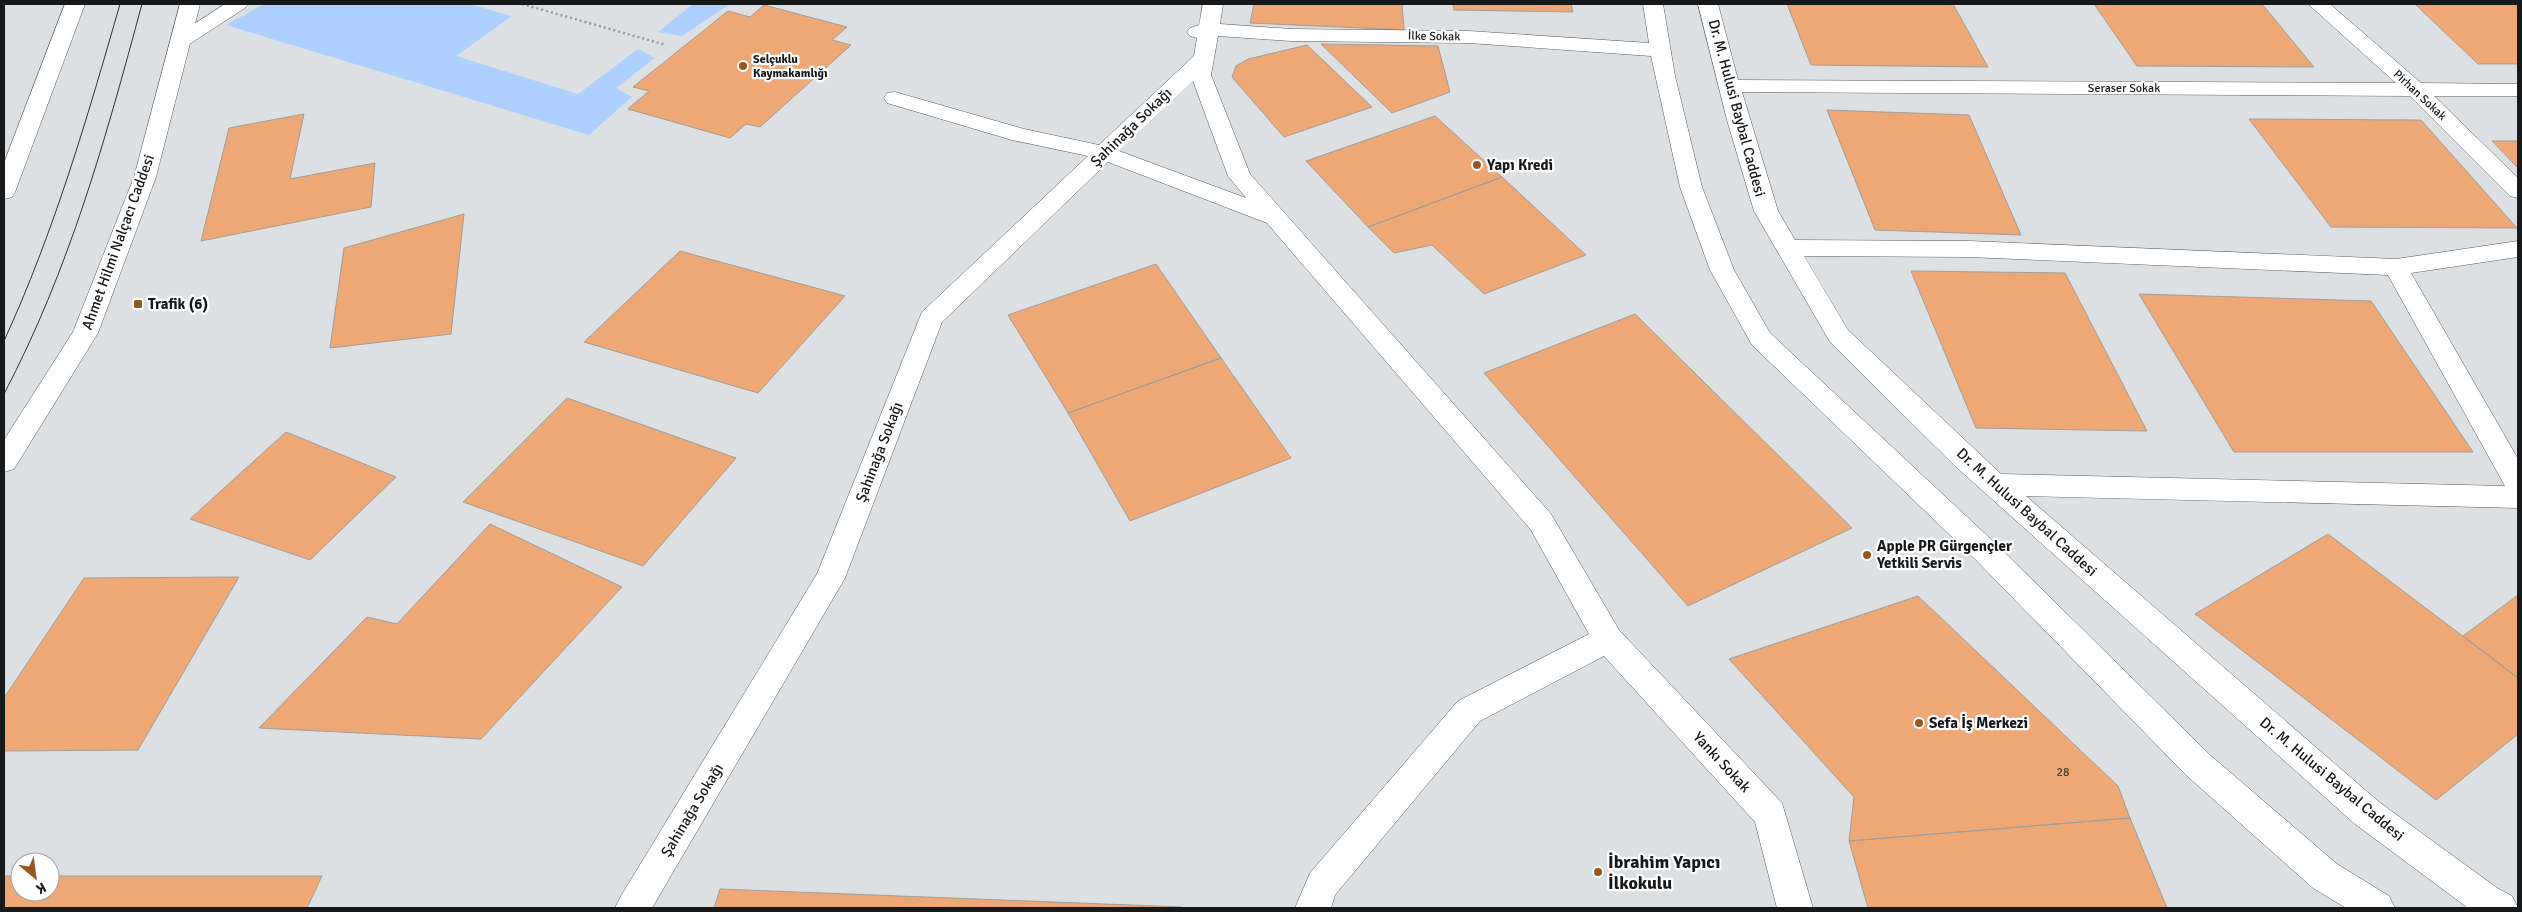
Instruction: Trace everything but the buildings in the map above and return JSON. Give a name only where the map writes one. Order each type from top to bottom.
[{"type":"street","points":[[4,192],[75,4]]},
{"type":"street","name":"Ahmet Hilmi Nalçacı Caddesi","points":[[4,462],[85,333],[144,177],[190,4]]},
{"type":"street","points":[[181,41],[238,4]]},
{"type":"street","name":"Yankı Sokak","points":[[1212,4],[1203,31],[1201,75],[1239,176],[1541,522],[1608,639],[1770,814],[1795,908]]},
{"type":"street","points":[[1653,4],[1664,76],[1691,187],[1722,270],[1761,339],[1985,551],[2198,765],[2325,876],[2377,908]]},
{"type":"street","name":"Dr. M. Hulusi Baybal Caddesi","points":[[1708,4],[1729,86],[1766,211],[1839,336],[1995,485],[2367,812],[2485,900],[2500,908]]},
{"type":"street","name":"Pirhan Sokak","points":[[2318,4],[2415,89],[2518,191]]},
{"type":"street","name":"İlke Sokak","points":[[1203,31],[1291,35],[1469,36],[1660,50]]},
{"type":"street","name":"Şahinağa Sokağı","points":[[633,908],[830,578],[931,318],[1203,59]]},
{"type":"street","name":"Seraser Sokak","points":[[1729,86],[2518,90]]},
{"type":"street","points":[[895,98],[1020,135],[1104,153],[1276,219]]},
{"type":"street","points":[[1788,248],[1969,249],[2396,267],[2518,249]]},
{"type":"street","points":[[2396,267],[2518,483]]},
{"type":"street","points":[[1995,485],[2518,497]]},
{"type":"street","points":[[1313,908],[1322,885],[1468,711],[1608,639]]},
{"type":"path","points":[[522,4],[666,45]]},
{"type":"shaded area","points":[[264,4],[469,4],[512,16],[456,56],[578,94],[638,49],[655,58],[616,88],[632,97],[589,135],[226,25]]},
{"type":"shaded area","points":[[693,4],[730,4],[682,36],[658,32]]},
{"type":"tram line","points":[[4,341],[39,259],[54,217],[82,132],[120,4]]},
{"type":"tram line","points":[[4,394],[48,299],[84,203],[142,4]]},
{"type":"place","name":"Selçuklu Kaymakamlığı","points":[[743,66]]},
{"type":"place","name":"Yapı Kredi","points":[[1477,165]]},
{"type":"place","name":"Trafik (6)","points":[[138,304]]},
{"type":"place","name":"Apple PR Gürgençler Yetkili Servis","points":[[1867,555]]},
{"type":"place","name":"Sefa İş Merkezi","points":[[1919,723]]},
{"type":"place","name":"İbrahim Yapıcı İlkokulu","points":[[1598,872]]}]
